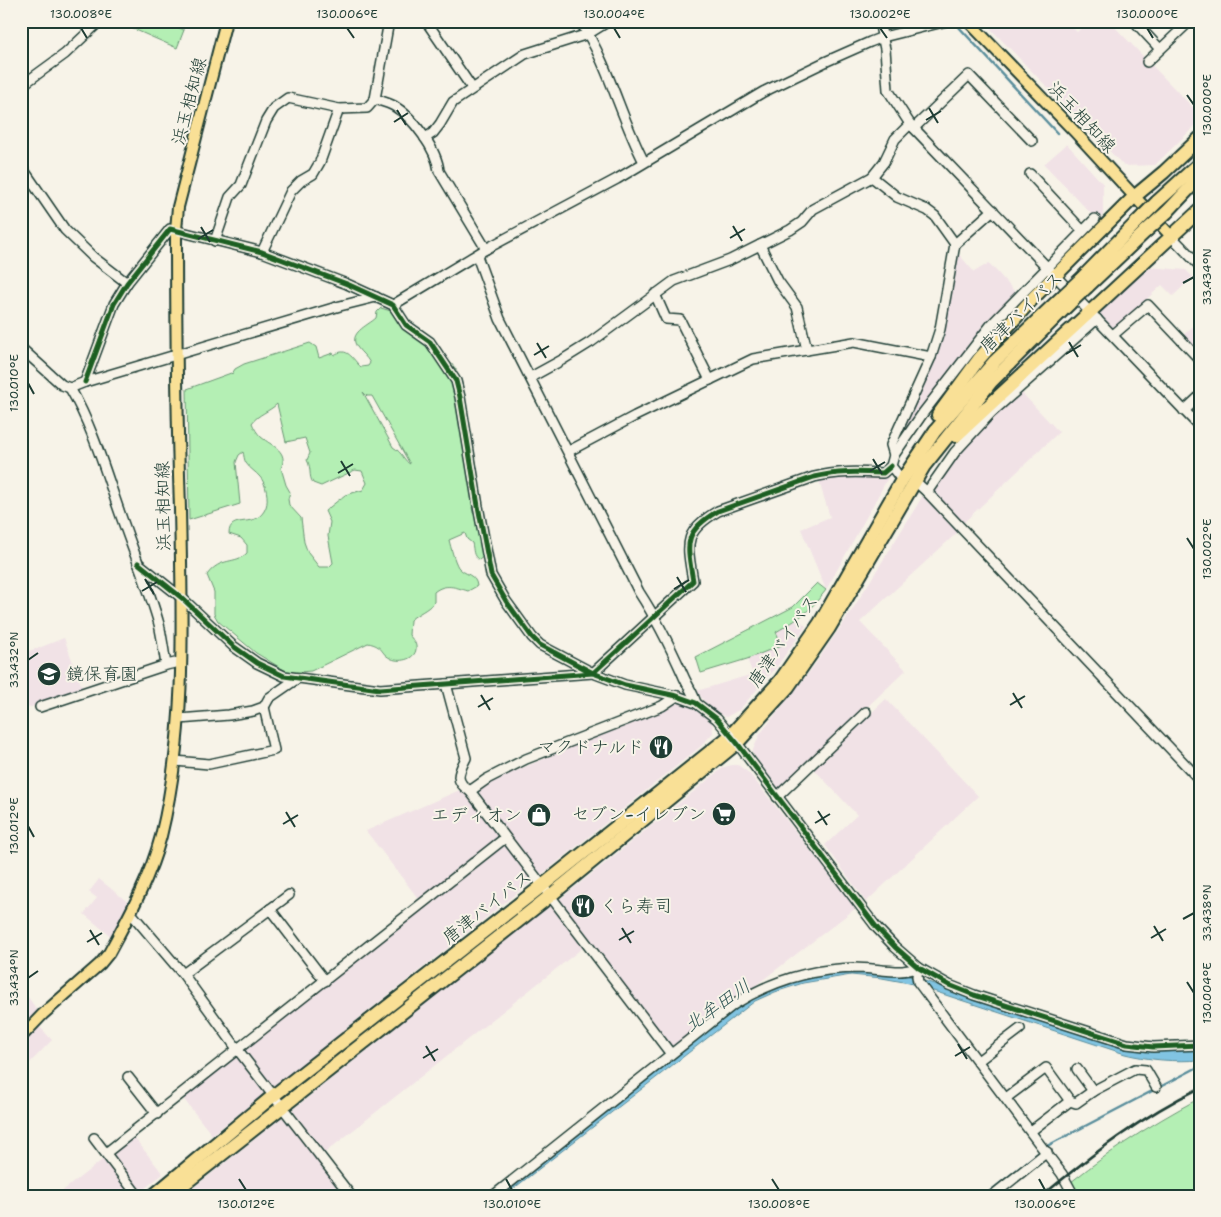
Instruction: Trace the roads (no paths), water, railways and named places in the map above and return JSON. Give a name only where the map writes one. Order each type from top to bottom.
[{"type":"highway","points":[[919,465],[926,432],[979,359],[1052,271],[1200,138]]},
{"type":"highway","name":"唐津バイパス","points":[[1142,227],[1157,202],[1200,163]]},
{"type":"highway","name":"唐津バイパス","points":[[169,1196],[734,739],[788,687],[829,628],[909,480],[919,465],[935,431],[990,367],[1067,299],[1142,227],[1167,212],[1200,177]]},
{"type":"highway","points":[[919,465],[1093,315],[1171,236],[1200,210]]},
{"type":"highway","name":"唐津バイパス","points":[[153,1196],[273,1096],[546,891]]},
{"type":"main road","name":"浜玉相知線","points":[[21,1037],[43,1014],[100,964],[109,953],[131,913],[146,880],[160,838],[175,762],[179,719],[182,598],[176,230],[178,207],[226,21]]},
{"type":"main road","name":"浜玉相知線","points":[[968,21],[1075,132],[1171,236]]},
{"type":"street","points":[[21,86],[65,54],[100,21]]},
{"type":"street","points":[[215,241],[230,197],[241,185],[266,121],[274,108],[288,98],[339,109],[367,108],[375,99],[390,21]]},
{"type":"street","points":[[426,21],[472,88]]},
{"type":"street","points":[[580,21],[603,62],[631,137],[644,162]]},
{"type":"street","points":[[425,138],[433,133],[453,102],[525,54],[588,34],[610,21]]},
{"type":"street","points":[[879,21],[885,49],[888,90],[912,126],[1200,427]]},
{"type":"street","points":[[393,305],[486,250],[616,179],[763,92],[826,61],[883,37],[948,21]]},
{"type":"street","points":[[1134,21],[1160,49]]},
{"type":"street","points":[[1147,62],[1190,21]]},
{"type":"street","points":[[531,377],[591,342],[674,281],[730,260],[790,230],[802,222],[813,209],[872,177],[884,162],[895,139],[969,76],[1032,141]]},
{"type":"street","points":[[375,99],[394,105],[408,116],[425,138],[438,164],[439,171],[486,250]]},
{"type":"street","points":[[262,252],[291,190],[313,174],[320,162],[339,109]]},
{"type":"street","points":[[21,166],[65,230],[93,257],[127,283]]},
{"type":"street","points":[[1030,174],[1083,231]]},
{"type":"street","points":[[872,177],[897,198],[927,210],[935,216],[955,244]]},
{"type":"street","points":[[894,455],[891,445],[931,356],[940,329],[955,244],[993,210]]},
{"type":"street","points":[[138,563],[182,598],[234,646],[257,663],[284,676],[380,689],[593,673],[692,581],[688,548],[691,534],[698,524],[706,518],[718,511],[822,475],[846,471],[883,472],[890,466],[894,455],[923,413],[991,325],[1052,271],[1083,231],[1095,219]]},
{"type":"street","points":[[85,382],[114,304],[127,283],[170,229],[262,252],[347,284],[393,305],[406,325],[430,342],[456,380],[491,575],[506,601],[532,637],[540,645],[593,673],[625,684],[676,696],[696,703],[717,719],[877,928],[918,972],[918,982],[1031,1131],[1062,1174],[1074,1196]]},
{"type":"street","points":[[1171,236],[1200,266]]},
{"type":"street","points":[[760,245],[778,282],[796,307],[807,350]]},
{"type":"street","points":[[477,256],[500,318],[639,592],[677,659],[683,677],[692,690],[696,703]]},
{"type":"street","points":[[655,294],[666,319],[680,320],[710,380]]},
{"type":"street","points":[[21,348],[62,386],[70,388],[340,306],[376,297]]},
{"type":"street","points":[[1112,335],[1148,304],[1200,360]]},
{"type":"street","points":[[927,492],[956,452],[991,413],[1093,315]]},
{"type":"street","points":[[569,452],[635,416],[753,359],[854,342],[931,356]]},
{"type":"street","points":[[70,388],[82,407],[96,442],[138,563],[159,624],[166,665]]},
{"type":"street","points":[[1184,411],[1200,396]]},
{"type":"street","points":[[890,466],[927,492],[1200,780]]},
{"type":"street","points":[[40,707],[180,662]]},
{"type":"street","points":[[179,719],[229,716],[253,711],[264,707],[269,698],[298,678]]},
{"type":"street","points":[[446,684],[466,758],[458,774],[464,788],[470,791],[671,1054]]},
{"type":"street","points":[[470,791],[487,779],[526,759],[662,706],[676,696]]},
{"type":"street","points":[[175,762],[209,764],[274,750],[264,707]]},
{"type":"street","points":[[777,797],[866,712]]},
{"type":"street","points":[[106,1153],[505,838]]},
{"type":"street","points":[[182,974],[289,895]]},
{"type":"street","points":[[270,909],[325,981]]},
{"type":"street","points":[[131,913],[182,974],[281,1107],[351,1196]]},
{"type":"street","points":[[493,1196],[733,1005],[755,991],[781,981],[830,969],[856,968],[918,972],[974,995],[1127,1044],[1153,1047],[1200,1045]]},
{"type":"street","points":[[978,1061],[1020,1029]]},
{"type":"street","points":[[1006,1098],[1046,1068],[1070,1101],[1076,1103],[1093,1091],[1134,1069],[1146,1070],[1156,1087]]},
{"type":"street","points":[[1077,1069],[1093,1091]]},
{"type":"street","points":[[128,1077],[157,1114]]},
{"type":"street","points":[[1031,1131],[1070,1101]]},
{"type":"street","points":[[94,1138],[138,1196]]},
{"type":"street","points":[[992,1196],[1044,1149]]},
{"type":"water","points":[[847,970],[903,974],[1134,1049],[1145,1051],[1200,1050],[1200,1060],[1162,1060],[1125,1054],[909,983],[851,975],[803,983],[755,1001],[504,1196],[501,1196],[646,1078],[748,999],[788,982]]},
{"type":"waterway","points":[[957,25],[1057,133]]},
{"type":"waterway","points":[[984,1196],[1047,1146],[1200,1066]]},
{"type":"railway","points":[[1042,1196],[1079,1166],[1137,1124],[1200,1088]]},
{"type":"place","name":"鏡保育園","points":[[49,674]]},
{"type":"place","name":"マクドナルド","points":[[661,747]]},
{"type":"place","name":"セブン-イレブン","points":[[724,814]]},
{"type":"place","name":"エディオン","points":[[539,815]]},
{"type":"place","name":"くら寿司","points":[[583,906]]},
{"type":"water label","name":"北牟田川","points":[[717,1005]]}]
